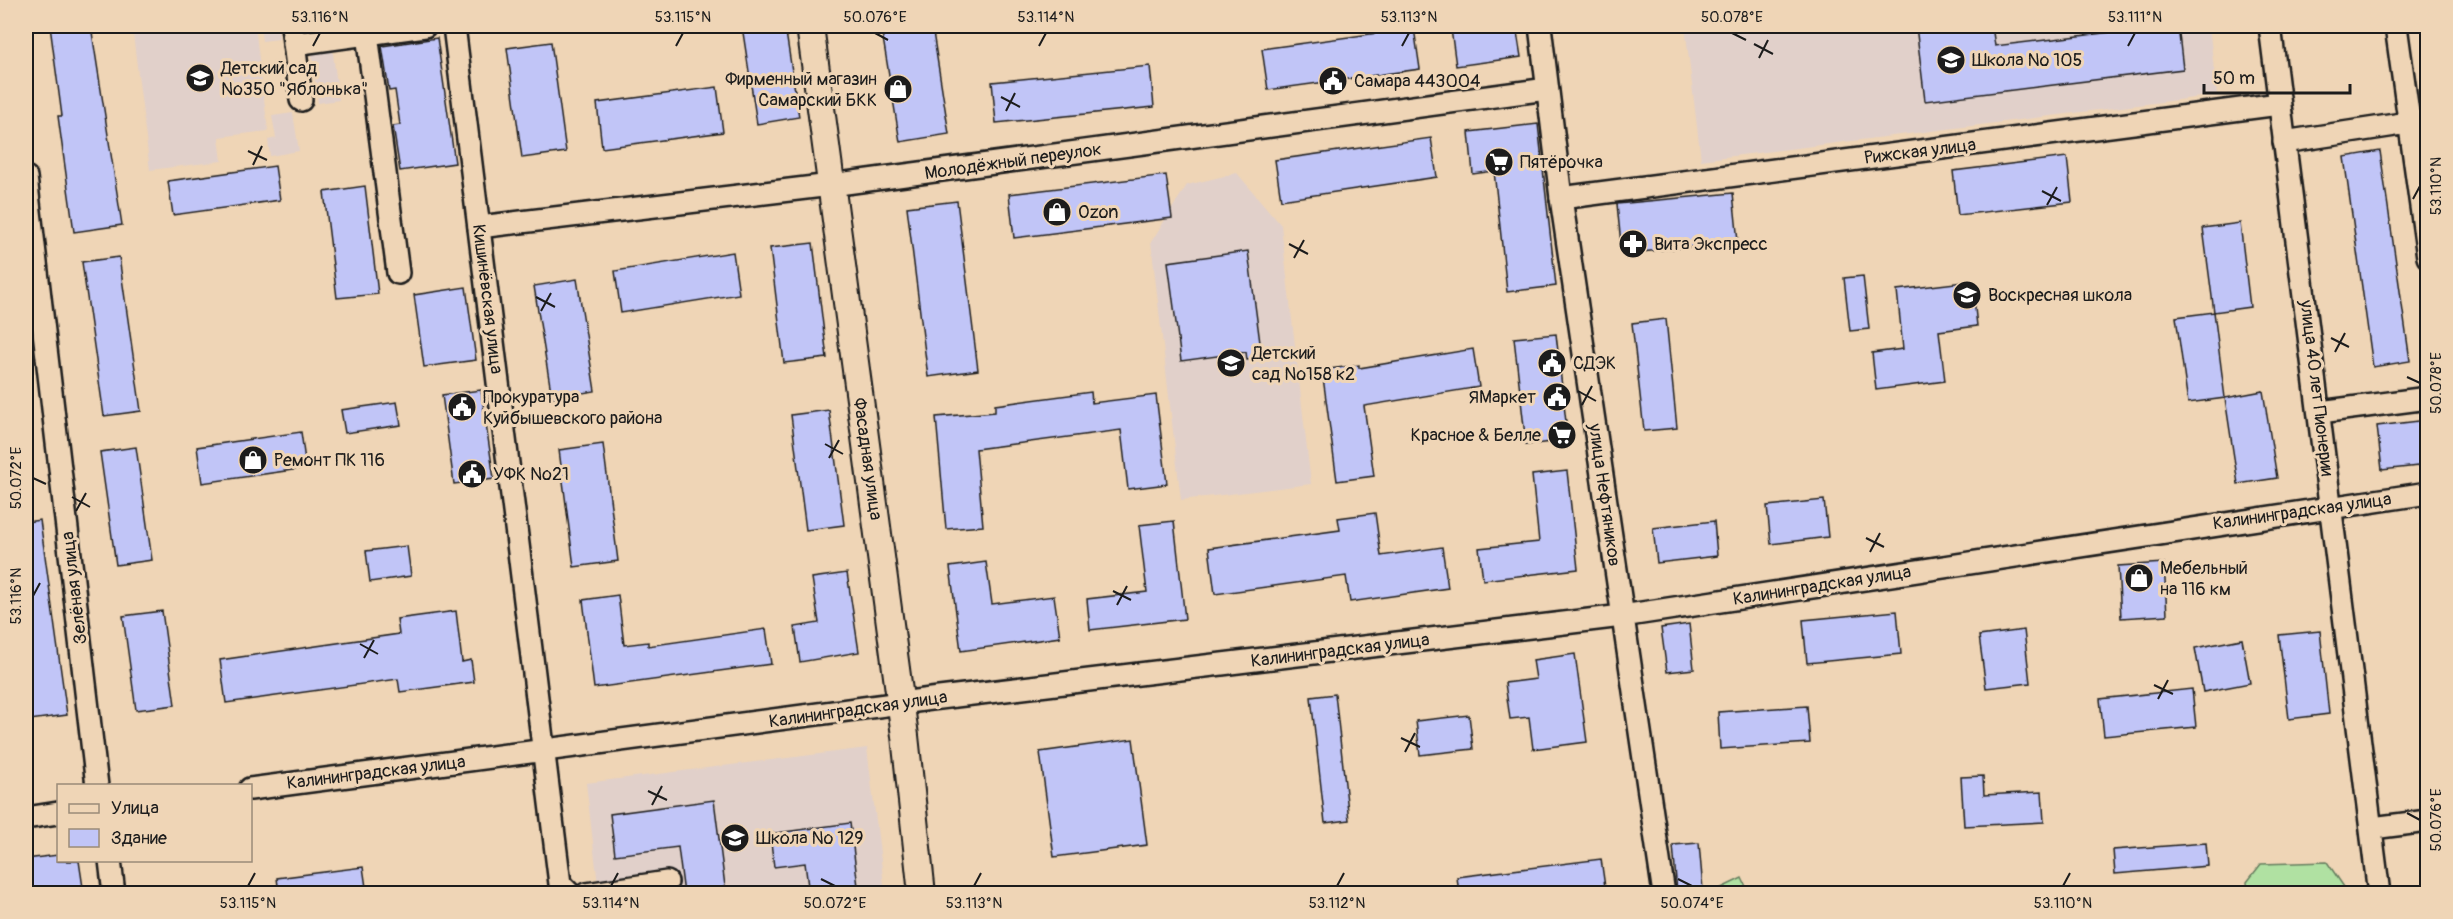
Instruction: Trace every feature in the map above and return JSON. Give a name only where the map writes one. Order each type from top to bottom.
[{"type":"main road","name":"Фасадная улица","points":[[810,26],[900,703],[922,894]]},
{"type":"street","points":[[301,100],[293,35],[425,26]]},
{"type":"street","name":"Кишинёвская улица","points":[[454,26],[560,884],[570,894]]},
{"type":"street","name":"улица Нефтяников","points":[[1540,26],[1562,198],[1664,894]]},
{"type":"street","name":"улица 40 лет Пионерии","points":[[2270,26],[2379,894]]},
{"type":"street","points":[[2396,26],[2418,121],[2427,257]]},
{"type":"street","points":[[367,30],[398,273]]},
{"type":"street","name":"Молодёжный переулок","points":[[479,227],[831,185],[1547,89]]},
{"type":"street","name":"Рижская улица","points":[[1562,198],[2279,104]]},
{"type":"street","points":[[2284,142],[2418,121]]},
{"type":"street","name":"Зелёная улица","points":[[26,177],[97,784]]},
{"type":"street","points":[[2320,412],[2427,399]]},
{"type":"street","name":"Калининградская улица","points":[[252,789],[900,703],[1622,616],[2427,493]]},
{"type":"street","points":[[26,818],[57,813]]},
{"type":"street","points":[[2372,828],[2427,821]]},
{"type":"street","points":[[110,862],[114,894]]},
{"type":"street","points":[[586,894],[667,882]]},
{"type":"shaded area","name":"Детский сад №350 \"Яблонька\"","points":[[132,26],[255,26],[268,131],[219,137],[222,161],[150,170]]},
{"type":"shaded area","points":[[260,26],[278,26],[279,39],[262,41]]},
{"type":"shaded area","name":"Школа № 105","points":[[1685,26],[2209,26],[2217,95],[1701,160]]},
{"type":"shaded area","points":[[332,46],[339,100],[318,103],[311,49]]},
{"type":"shaded area","points":[[293,113],[299,151],[270,156],[268,140],[276,138],[272,116]]},
{"type":"shaded area","name":"Детский сад №158 к2","points":[[1237,173],[1281,225],[1311,484],[1181,500],[1151,242],[1187,185]]},
{"type":"shaded area","name":"Школа № 129","points":[[867,748],[885,893],[599,893],[586,783]]},
{"type":"green space","points":[[2327,862],[2344,887],[2344,893],[2248,893],[2247,882],[2261,864]]},
{"type":"green space","points":[[1742,878],[1749,893],[1711,893]]},
{"type":"building","points":[[50,26],[91,26],[122,225],[74,232],[58,116],[62,116]]},
{"type":"building","points":[[742,26],[785,26],[799,117],[757,124]]},
{"type":"building","points":[[881,26],[932,26],[949,134],[900,142]]},
{"type":"building","points":[[1516,26],[1521,57],[1456,66],[1451,29]]},
{"type":"building","points":[[1916,26],[1992,26],[1995,46],[2128,30],[2127,26],[2178,26],[2183,69],[1925,101]]},
{"type":"building","points":[[1414,28],[1420,69],[1268,90],[1262,49]]},
{"type":"building","points":[[437,38],[455,163],[400,171],[393,126],[400,125],[395,90],[389,91],[382,46]]},
{"type":"building","points":[[551,42],[566,152],[522,158],[507,48]]},
{"type":"building","points":[[1150,66],[1154,107],[996,123],[992,82]]},
{"type":"building","points":[[717,87],[723,132],[602,148],[597,103]]},
{"type":"building","points":[[1538,124],[1556,286],[1507,292],[1494,171],[1473,174],[1469,132]]},
{"type":"building","points":[[1431,138],[1437,177],[1281,200],[1275,160]]},
{"type":"building","points":[[2380,151],[2410,361],[2373,367],[2344,157]]},
{"type":"building","points":[[2067,157],[2072,202],[1958,215],[1953,171]]},
{"type":"building","points":[[275,166],[280,200],[173,215],[168,181]]},
{"type":"building","points":[[1166,175],[1172,218],[1014,238],[1009,194]]},
{"type":"building","points":[[365,186],[378,294],[337,298],[324,192]]},
{"type":"building","points":[[1733,193],[1738,242],[1622,254],[1617,204]]},
{"type":"building","points":[[957,201],[978,370],[928,377],[907,207]]},
{"type":"building","points":[[2240,223],[2250,307],[2214,312],[2203,228]]},
{"type":"building","points":[[813,243],[827,358],[784,363],[770,248]]},
{"type":"building","points":[[1248,251],[1262,358],[1247,360],[1246,352],[1181,361],[1168,262]]},
{"type":"building","points":[[733,252],[739,294],[621,313],[615,271]]},
{"type":"building","points":[[119,257],[141,411],[104,416],[82,262]]},
{"type":"building","points":[[1863,276],[1869,329],[1850,331],[1844,278]]},
{"type":"building","points":[[577,279],[595,391],[552,398],[534,286]]},
{"type":"building","points":[[1972,281],[1977,326],[1939,331],[1945,381],[1876,390],[1872,353],[1903,349],[1897,290]]},
{"type":"building","points":[[466,287],[476,360],[424,367],[414,295]]},
{"type":"building","points":[[2214,312],[2225,398],[2188,403],[2176,317]]},
{"type":"building","points":[[1666,319],[1677,428],[1644,431],[1632,323]]},
{"type":"building","points":[[1556,334],[1568,440],[1526,445],[1514,338]]},
{"type":"building","points":[[1473,349],[1479,387],[1364,406],[1374,476],[1337,481],[1322,370],[1359,365],[1359,368]]},
{"type":"building","points":[[481,390],[494,479],[454,484],[442,395]]},
{"type":"building","points":[[2263,391],[2277,478],[2238,484],[2225,398]]},
{"type":"building","points":[[1091,392],[1092,403],[1156,395],[1167,484],[1128,489],[1121,430],[976,449],[983,526],[946,529],[936,417],[995,412],[995,405]]},
{"type":"building","points":[[397,402],[401,425],[345,433],[341,410]]},
{"type":"building","points":[[829,410],[844,525],[806,530],[791,415]]},
{"type":"building","points":[[2427,420],[2427,465],[2382,470],[2377,426]]},
{"type":"building","points":[[301,432],[306,468],[202,483],[197,447]]},
{"type":"building","points":[[603,444],[618,561],[574,567],[559,450]]},
{"type":"building","points":[[136,447],[152,560],[116,565],[100,452]]},
{"type":"building","points":[[1567,471],[1578,569],[1483,580],[1479,548],[1539,542],[1532,475]]},
{"type":"building","points":[[1824,500],[1828,537],[1771,544],[1767,506]]},
{"type":"building","points":[[1375,513],[1381,556],[1442,547],[1448,588],[1350,602],[1346,576],[1215,594],[1209,548],[1340,530],[1338,518]]},
{"type":"building","points":[[40,520],[67,715],[30,720],[26,687],[26,522]]},
{"type":"building","points":[[1174,521],[1185,619],[1090,630],[1087,599],[1147,592],[1139,525]]},
{"type":"building","points":[[1714,521],[1717,556],[1657,563],[1653,528]]},
{"type":"building","points":[[407,546],[411,576],[370,582],[366,551]]},
{"type":"building","points":[[986,562],[992,604],[1054,596],[1060,637],[961,651],[950,567]]},
{"type":"building","points":[[2164,563],[2167,615],[2121,618],[2118,566]]},
{"type":"building","points":[[847,573],[859,652],[800,662],[795,627],[819,623],[812,578]]},
{"type":"building","points":[[618,595],[624,645],[648,642],[648,646],[766,629],[771,664],[594,688],[583,600]]},
{"type":"building","points":[[162,611],[175,705],[136,710],[123,616]]},
{"type":"building","points":[[456,611],[462,662],[471,660],[474,682],[400,692],[398,679],[226,703],[220,660],[399,634],[397,619]]},
{"type":"building","points":[[1897,611],[1901,654],[1807,663],[1803,620]]},
{"type":"building","points":[[1689,624],[1694,669],[1667,672],[1661,628]]},
{"type":"building","points":[[2024,630],[2030,683],[1986,688],[1979,636]]},
{"type":"building","points":[[2320,631],[2329,714],[2289,719],[2279,635]]},
{"type":"building","points":[[2242,639],[2250,683],[2203,692],[2195,648]]},
{"type":"building","points":[[1575,654],[1587,742],[1533,749],[1529,717],[1510,719],[1505,683],[1536,679],[1533,660]]},
{"type":"building","points":[[2192,689],[2196,727],[2104,736],[2100,699]]},
{"type":"building","points":[[1335,694],[1349,820],[1325,823],[1311,697]]},
{"type":"building","points":[[1807,706],[1810,743],[1720,749],[1718,712]]},
{"type":"building","points":[[1469,715],[1473,749],[1420,755],[1416,721]]},
{"type":"building","points":[[1133,739],[1147,845],[1054,857],[1040,752]]},
{"type":"building","points":[[1983,776],[1984,795],[2042,792],[2044,822],[1964,826],[1961,777]]},
{"type":"building","points":[[714,800],[726,894],[684,894],[678,847],[615,855],[610,814]]},
{"type":"building","points":[[850,823],[859,894],[809,894],[805,863],[774,867],[770,834]]},
{"type":"building","points":[[1699,843],[1703,890],[1677,892],[1673,845]]},
{"type":"building","points":[[2206,843],[2208,866],[2115,874],[2113,850]]},
{"type":"building","points":[[57,855],[57,862],[79,862],[84,894],[28,894],[26,859]]},
{"type":"building","points":[[1601,859],[1606,894],[1459,894],[1457,877]]},
{"type":"building","points":[[363,867],[367,894],[279,894],[277,878]]},
{"type":"place","name":"Школа № 105","points":[[1951,60]]},
{"type":"place","name":"Детский сад №350 \"Яблонька\"","points":[[200,78]]},
{"type":"place","name":"Самара 443004","points":[[1333,81]]},
{"type":"place","name":"Фирменный магазин Самарский БКК","points":[[898,89]]},
{"type":"place","name":"Пятёрочка","points":[[1499,162]]},
{"type":"place","name":"Ozon","points":[[1057,212]]},
{"type":"place","name":"Вита Экспресс","points":[[1633,244]]},
{"type":"place","name":"Воскресная школа","points":[[1967,295]]},
{"type":"place","name":"Детский сад №158 к2","points":[[1231,363]]},
{"type":"place","name":"СДЭК","points":[[1552,363]]},
{"type":"place","name":"ЯМаркет","points":[[1557,397]]},
{"type":"place","name":"Прокуратура Куйбышевского района","points":[[462,407]]},
{"type":"place","name":"Красное & Белле","points":[[1562,435]]},
{"type":"place","name":"Ремонт ПК 116","points":[[253,460]]},
{"type":"place","name":"УФК №21","points":[[472,474]]},
{"type":"place","name":"Мебельный на 116 км","points":[[2139,578]]},
{"type":"place","name":"Школа № 129","points":[[735,838]]}]
